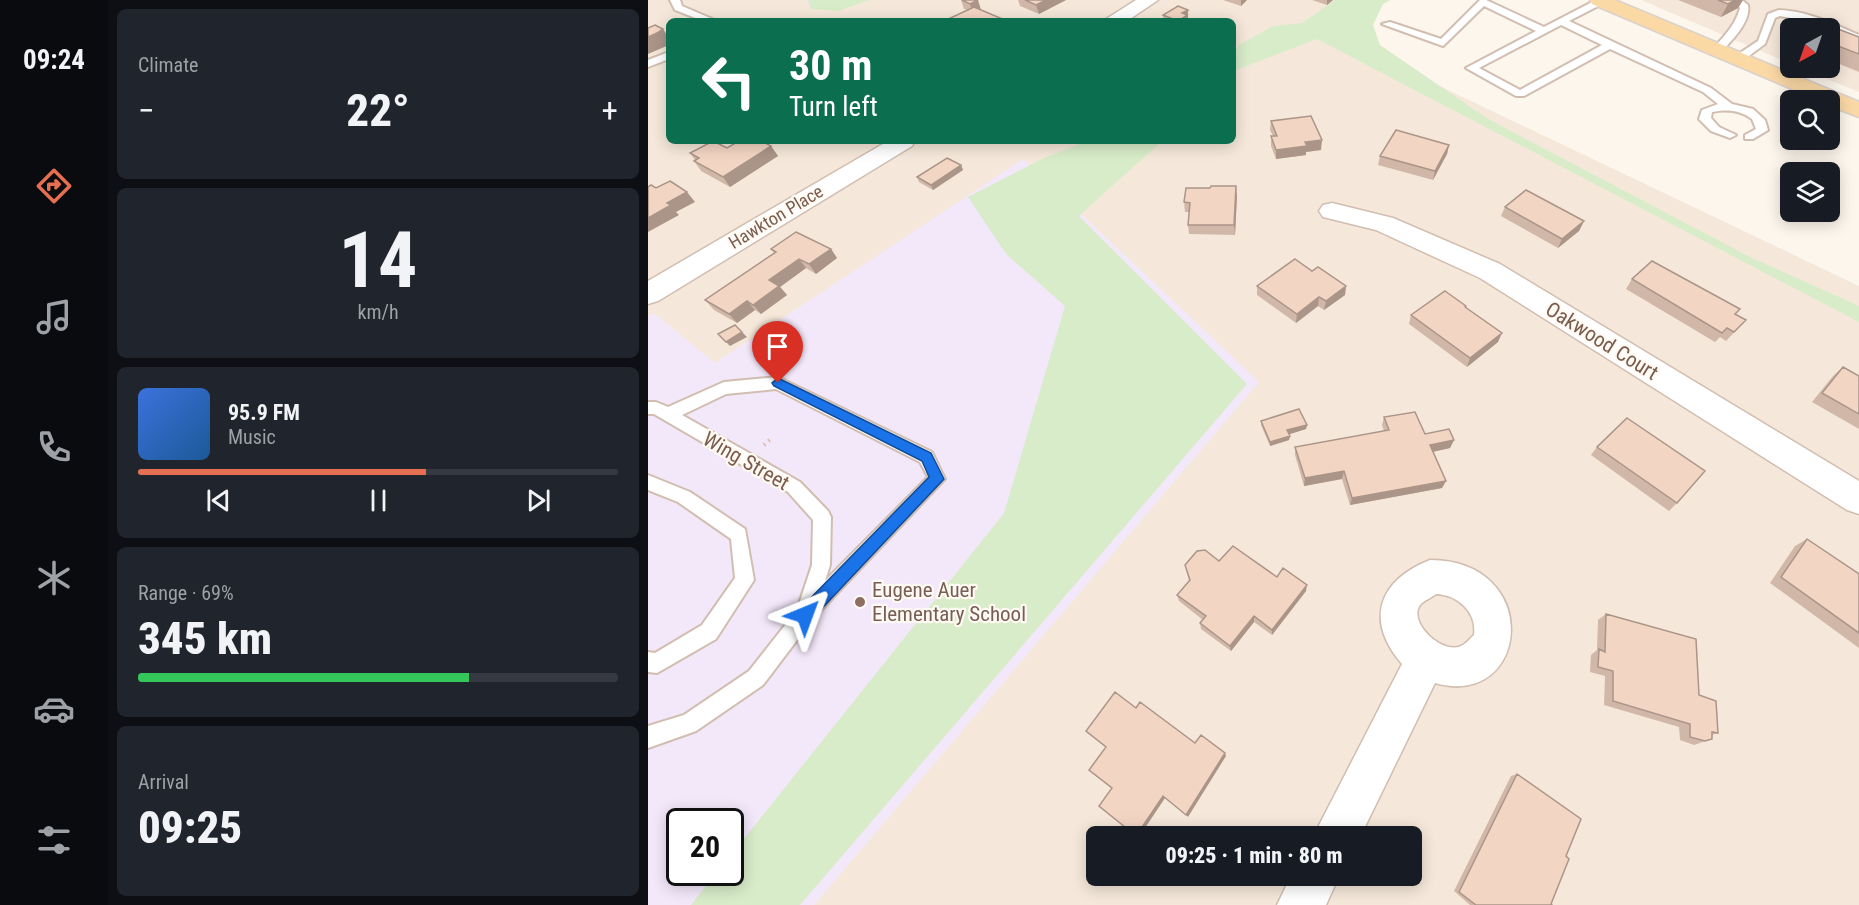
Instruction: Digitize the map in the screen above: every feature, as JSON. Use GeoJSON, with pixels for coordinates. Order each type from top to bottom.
{"type":"FeatureCollection","features":[{"type":"Feature","properties":{"kind":"main road"},"geometry":{"type":"LineString","coordinates":[[1604,1],[1859,110]]}},
{"type":"Feature","properties":{"kind":"street"},"geometry":{"type":"LineString","coordinates":[[1118,18],[1149,0]]}},
{"type":"Feature","properties":{"kind":"street","name":"Hawkton Place"},"geometry":{"type":"LineString","coordinates":[[648,294],[899,144]]}},
{"type":"Feature","properties":{"kind":"street","name":"Oakwood Court"},"geometry":{"type":"LineString","coordinates":[[1332,211],[1384,224],[1490,271],[1859,499]]}},
{"type":"Feature","properties":{"kind":"street"},"geometry":{"type":"LineString","coordinates":[[1342,826],[1425,660]]}},
{"type":"Feature","properties":{"kind":"street"},"geometry":{"type":"LineString","coordinates":[[1301,905],[1311,886]]}},
{"type":"Feature","properties":{"kind":"lane"},"geometry":{"type":"LineString","coordinates":[[675,0],[678,8],[704,18]]}},
{"type":"Feature","properties":{"kind":"lane"},"geometry":{"type":"LineString","coordinates":[[1717,50],[1735,31],[1743,14],[1745,7],[1737,0]]}},
{"type":"Feature","properties":{"kind":"lane"},"geometry":{"type":"LineString","coordinates":[[1604,1],[1471,68],[1520,94],[1610,45]]}},
{"type":"Feature","properties":{"kind":"lane"},"geometry":{"type":"LineString","coordinates":[[1387,24],[1443,43],[1482,2],[1545,31]]}},
{"type":"Feature","properties":{"kind":"lane"},"geometry":{"type":"LineString","coordinates":[[1738,59],[1762,42],[1772,16],[1782,11],[1806,17],[1859,39]]}},
{"type":"Feature","properties":{"kind":"lane"},"geometry":{"type":"LineString","coordinates":[[1562,22],[1707,90],[1729,107]]}},
{"type":"Feature","properties":{"kind":"lane"},"geometry":{"type":"LineString","coordinates":[[648,64],[666,56]]}},
{"type":"Feature","properties":{"kind":"lane"},"geometry":{"type":"LineString","coordinates":[[1730,135],[1708,124],[1705,114],[1713,108],[1729,107],[1748,111],[1760,120],[1762,130],[1749,136]]}},
{"type":"Feature","properties":{"kind":"lane"},"geometry":{"type":"LineString","coordinates":[[666,415],[724,388],[778,383],[926,457],[937,479],[805,615]]}},
{"type":"Feature","properties":{"kind":"lane","name":"Wing Street"},"geometry":{"type":"LineString","coordinates":[[648,408],[656,408],[794,487],[822,517],[821,565],[805,615],[756,678],[689,724],[648,737]]}},
{"type":"Feature","properties":{"kind":"lane"},"geometry":{"type":"LineString","coordinates":[[648,482],[684,497],[739,535],[745,580],[709,632],[657,663],[648,662]]}},
{"type":"Feature","properties":{"kind":"shaded area"},"geometry":{"type":"Polygon","coordinates":[[[648,0],[1383,0],[1337,37],[1859,286],[1859,905],[648,905],[648,0]]]}},
{"type":"Feature","properties":{"kind":"shaded area"},"geometry":{"type":"Polygon","coordinates":[[[1641,0],[1859,0],[1859,92],[1825,78],[1840,78],[1840,18],[1780,18],[1780,59],[1641,0]]]}},
{"type":"Feature","properties":{"kind":"shaded area","name":"Eugene Auer Elementary School"},"geometry":{"type":"Polygon","coordinates":[[[1023,159],[1259,382],[814,905],[648,905],[648,317],[654,313],[715,363],[1023,159]]]}},
{"type":"Feature","properties":{"kind":"green space"},"geometry":{"type":"Polygon","coordinates":[[[808,0],[869,0],[839,11],[811,9],[808,0]]]}},
{"type":"Feature","properties":{"kind":"green space"},"geometry":{"type":"Polygon","coordinates":[[[1335,0],[1390,0],[1383,4],[1373,25],[1380,45],[1488,119],[1750,257],[1859,306],[1859,322],[1317,39],[1236,70],[1236,50],[1239,45],[1273,26],[1302,23],[1335,0]]]}},
{"type":"Feature","properties":{"kind":"green space"},"geometry":{"type":"Polygon","coordinates":[[[1080,144],[1159,144],[1079,216],[1247,384],[800,905],[691,905],[706,886],[744,886],[744,839],[1004,513],[1065,306],[1006,254],[968,197],[1042,159],[1080,144]]]}},
{"type":"Feature","properties":{"kind":"building"},"geometry":{"type":"Polygon","coordinates":[[[962,0],[978,0],[970,4],[962,0]]]}},
{"type":"Feature","properties":{"kind":"building"},"geometry":{"type":"Polygon","coordinates":[[[1025,0],[1046,0],[1036,5],[1025,0]]]}},
{"type":"Feature","properties":{"kind":"building"},"geometry":{"type":"Polygon","coordinates":[[[1718,0],[1735,0],[1728,4],[1718,0]]]}},
{"type":"Feature","properties":{"kind":"building"},"geometry":{"type":"Polygon","coordinates":[[[1178,6],[1188,10],[1182,13],[1187,15],[1182,18],[1170,18],[1163,15],[1178,6]]]}},
{"type":"Feature","properties":{"kind":"building"},"geometry":{"type":"Polygon","coordinates":[[[974,7],[1000,18],[950,18],[974,7]]]}},
{"type":"Feature","properties":{"kind":"building"},"geometry":{"type":"Polygon","coordinates":[[[655,25],[663,29],[648,37],[648,28],[655,25]]]}},
{"type":"Feature","properties":{"kind":"building"},"geometry":{"type":"Polygon","coordinates":[[[1840,30],[1859,37],[1859,54],[1840,47],[1840,30]]]}},
{"type":"Feature","properties":{"kind":"building"},"geometry":{"type":"Polygon","coordinates":[[[1311,116],[1322,140],[1305,142],[1307,146],[1276,150],[1271,136],[1277,136],[1271,121],[1311,116]]]}},
{"type":"Feature","properties":{"kind":"building"},"geometry":{"type":"Polygon","coordinates":[[[1396,130],[1449,145],[1435,171],[1380,156],[1396,130]]]}},
{"type":"Feature","properties":{"kind":"building"},"geometry":{"type":"Polygon","coordinates":[[[707,144],[719,144],[727,148],[734,144],[771,146],[723,177],[694,161],[699,158],[690,153],[707,144]]]}},
{"type":"Feature","properties":{"kind":"building"},"geometry":{"type":"Polygon","coordinates":[[[947,158],[961,165],[931,185],[917,177],[947,158]]]}},
{"type":"Feature","properties":{"kind":"building"},"geometry":{"type":"Polygon","coordinates":[[[670,181],[687,192],[667,203],[671,205],[648,218],[648,187],[651,185],[656,188],[670,181]]]}},
{"type":"Feature","properties":{"kind":"building"},"geometry":{"type":"Polygon","coordinates":[[[1211,186],[1236,186],[1234,225],[1188,225],[1190,203],[1184,202],[1186,188],[1210,188],[1211,186]]]}},
{"type":"Feature","properties":{"kind":"building"},"geometry":{"type":"Polygon","coordinates":[[[1526,190],[1584,221],[1562,239],[1505,207],[1526,190]]]}},
{"type":"Feature","properties":{"kind":"building"},"geometry":{"type":"Polygon","coordinates":[[[796,232],[831,249],[809,264],[799,259],[769,280],[779,286],[753,305],[747,301],[729,314],[705,300],[776,252],[771,249],[796,232]]]}},
{"type":"Feature","properties":{"kind":"building"},"geometry":{"type":"Polygon","coordinates":[[[1295,259],[1312,271],[1318,267],[1346,286],[1326,301],[1319,297],[1297,314],[1257,286],[1295,259]]]}},
{"type":"Feature","properties":{"kind":"building"},"geometry":{"type":"Polygon","coordinates":[[[1652,261],[1740,309],[1735,314],[1746,320],[1734,332],[1727,328],[1722,333],[1632,279],[1652,261]]]}},
{"type":"Feature","properties":{"kind":"building"},"geometry":{"type":"Polygon","coordinates":[[[1445,291],[1502,333],[1470,358],[1411,315],[1445,291]]]}},
{"type":"Feature","properties":{"kind":"building"},"geometry":{"type":"Polygon","coordinates":[[[735,325],[742,332],[726,342],[718,334],[735,325]]]}},
{"type":"Feature","properties":{"kind":"building"},"geometry":{"type":"Polygon","coordinates":[[[1843,367],[1859,376],[1859,414],[1822,393],[1843,367]]]}},
{"type":"Feature","properties":{"kind":"building"},"geometry":{"type":"Polygon","coordinates":[[[1299,409],[1307,425],[1287,430],[1290,436],[1270,442],[1261,421],[1299,409]]]}},
{"type":"Feature","properties":{"kind":"building"},"geometry":{"type":"Polygon","coordinates":[[[1415,412],[1425,434],[1449,429],[1454,440],[1430,445],[1446,481],[1352,498],[1344,471],[1305,478],[1295,447],[1389,430],[1384,417],[1415,412]]]}},
{"type":"Feature","properties":{"kind":"building"},"geometry":{"type":"Polygon","coordinates":[[[1627,418],[1705,471],[1677,503],[1597,447],[1627,418]]]}},
{"type":"Feature","properties":{"kind":"building"},"geometry":{"type":"Polygon","coordinates":[[[1807,539],[1859,574],[1859,633],[1781,577],[1807,539]]]}},
{"type":"Feature","properties":{"kind":"building"},"geometry":{"type":"Polygon","coordinates":[[[1233,546],[1277,577],[1283,568],[1307,585],[1272,630],[1254,616],[1230,646],[1200,623],[1206,616],[1177,595],[1190,580],[1185,565],[1197,551],[1205,550],[1219,561],[1233,546]]]}},
{"type":"Feature","properties":{"kind":"building"},"geometry":{"type":"Polygon","coordinates":[[[1606,614],[1696,639],[1699,695],[1716,701],[1718,733],[1712,732],[1712,739],[1705,741],[1690,737],[1690,724],[1613,701],[1613,671],[1598,667],[1599,649],[1605,652],[1606,614]]]}},
{"type":"Feature","properties":{"kind":"building"},"geometry":{"type":"Polygon","coordinates":[[[1115,692],[1136,708],[1140,702],[1195,743],[1201,735],[1225,753],[1186,815],[1163,796],[1143,826],[1124,826],[1099,806],[1112,788],[1089,770],[1106,747],[1086,731],[1115,692]]]}},
{"type":"Feature","properties":{"kind":"building"},"geometry":{"type":"Polygon","coordinates":[[[1517,774],[1581,819],[1566,856],[1569,859],[1552,905],[1476,905],[1459,892],[1517,774]]]}},
{"type":"Feature","properties":{"kind":"place","name":"Eugene Auer Elementary School"},"geometry":{"type":"Point","coordinates":[860,602]}},
{"type":"Feature","properties":{"kind":"route"},"geometry":{"type":"LineString","coordinates":[[778,383],[926,457],[937,479],[805,615]]}}]}
